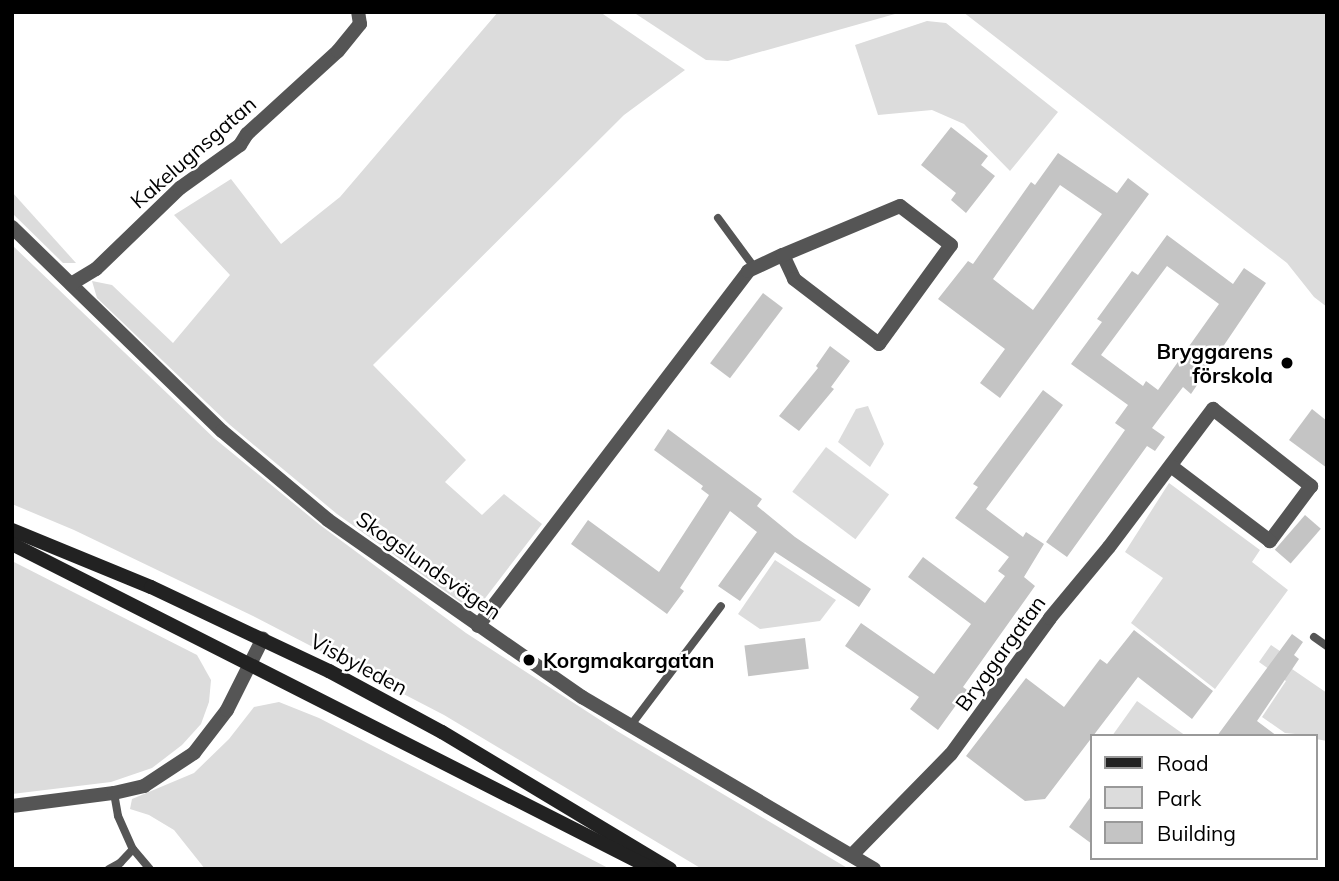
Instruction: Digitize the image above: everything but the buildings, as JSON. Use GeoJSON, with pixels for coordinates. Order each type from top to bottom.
{"type":"FeatureCollection","features":[{"type":"Feature","properties":{"kind":"main road","name":"Visbyleden"},"geometry":{"type":"LineString","coordinates":[[12,530],[263,638],[442,732],[670,869]]}},
{"type":"Feature","properties":{"kind":"main road"},"geometry":{"type":"LineString","coordinates":[[12,544],[653,869]]}},
{"type":"Feature","properties":{"kind":"street","name":"Kakelugnsgatan"},"geometry":{"type":"LineString","coordinates":[[71,284],[96,269],[180,188],[240,145],[247,134],[338,51],[360,24],[358,12]]}},
{"type":"Feature","properties":{"kind":"street"},"geometry":{"type":"LineString","coordinates":[[478,626],[548,538],[714,312],[748,271],[754,267],[900,206],[951,246],[879,344],[794,279],[783,255]]}},
{"type":"Feature","properties":{"kind":"street","name":"Skogslundsvägen"},"geometry":{"type":"LineString","coordinates":[[12,227],[243,449],[328,520],[478,626],[631,725],[874,869]]}},
{"type":"Feature","properties":{"kind":"street","name":"Bryggargatan"},"geometry":{"type":"LineString","coordinates":[[852,855],[951,754],[1050,618],[1109,547],[1213,408],[1311,486],[1270,541],[1171,466]]}},
{"type":"Feature","properties":{"kind":"street"},"geometry":{"type":"LineString","coordinates":[[12,806],[114,793],[144,786],[194,753],[227,710],[263,638]]}},
{"type":"Feature","properties":{"kind":"lane"},"geometry":{"type":"LineString","coordinates":[[718,218],[754,267]]}},
{"type":"Feature","properties":{"kind":"lane"},"geometry":{"type":"LineString","coordinates":[[631,725],[721,606]]}},
{"type":"Feature","properties":{"kind":"lane"},"geometry":{"type":"LineString","coordinates":[[1314,637],[1327,646]]}},
{"type":"Feature","properties":{"kind":"lane"},"geometry":{"type":"LineString","coordinates":[[114,793],[118,817],[133,849],[150,869]]}},
{"type":"Feature","properties":{"kind":"lane"},"geometry":{"type":"LineString","coordinates":[[109,869],[120,863],[133,849]]}},
{"type":"Feature","properties":{"kind":"green space"},"geometry":{"type":"Polygon","coordinates":[[[498,12],[600,12],[685,70],[624,115],[373,365],[466,460],[445,482],[482,515],[504,494],[542,524],[483,601],[463,604],[337,514],[230,425],[97,298],[92,281],[112,285],[173,343],[230,275],[174,215],[231,179],[281,244],[340,197],[498,12]]]}},
{"type":"Feature","properties":{"kind":"green space"},"geometry":{"type":"Polygon","coordinates":[[[633,12],[902,12],[728,61],[706,60],[633,12]]]}},
{"type":"Feature","properties":{"kind":"green space"},"geometry":{"type":"Polygon","coordinates":[[[963,12],[1327,12],[1327,307],[1314,297],[1287,263],[963,12]]]}},
{"type":"Feature","properties":{"kind":"green space"},"geometry":{"type":"Polygon","coordinates":[[[927,21],[946,23],[1058,112],[1010,171],[964,124],[932,110],[878,115],[855,45],[927,21]]]}},
{"type":"Feature","properties":{"kind":"green space"},"geometry":{"type":"Polygon","coordinates":[[[12,192],[76,263],[63,263],[12,213],[12,192]]]}},
{"type":"Feature","properties":{"kind":"green space"},"geometry":{"type":"Polygon","coordinates":[[[12,245],[214,438],[320,525],[466,633],[617,731],[849,869],[702,869],[444,715],[253,616],[74,530],[12,504],[12,245]]]}},
{"type":"Feature","properties":{"kind":"green space"},"geometry":{"type":"Polygon","coordinates":[[[868,406],[884,444],[870,467],[838,442],[856,409],[868,406]]]}},
{"type":"Feature","properties":{"kind":"green space"},"geometry":{"type":"Polygon","coordinates":[[[826,447],[889,495],[855,539],[792,492],[826,447]]]}},
{"type":"Feature","properties":{"kind":"green space"},"geometry":{"type":"Polygon","coordinates":[[[1169,483],[1260,550],[1252,562],[1288,590],[1215,689],[1131,623],[1163,578],[1125,552],[1169,483]]]}},
{"type":"Feature","properties":{"kind":"green space"},"geometry":{"type":"Polygon","coordinates":[[[775,560],[836,600],[820,621],[760,629],[738,614],[775,560]]]}},
{"type":"Feature","properties":{"kind":"green space"},"geometry":{"type":"Polygon","coordinates":[[[12,561],[197,655],[211,680],[209,702],[201,724],[182,745],[152,768],[111,782],[12,794],[12,561]]]}},
{"type":"Feature","properties":{"kind":"green space"},"geometry":{"type":"Polygon","coordinates":[[[1271,645],[1296,662],[1292,669],[1327,693],[1327,741],[1318,739],[1318,734],[1285,733],[1262,717],[1286,681],[1259,662],[1271,645]]]}},
{"type":"Feature","properties":{"kind":"green space"},"geometry":{"type":"Polygon","coordinates":[[[1137,701],[1183,734],[1113,734],[1137,701]]]}},
{"type":"Feature","properties":{"kind":"green space"},"geometry":{"type":"Polygon","coordinates":[[[279,702],[319,718],[610,869],[205,869],[174,830],[149,815],[130,809],[132,799],[194,773],[229,739],[254,707],[279,702]]]}},
{"type":"Feature","properties":{"kind":"place","name":"Bryggarens förskola"},"geometry":{"type":"Point","coordinates":[1287,363]}},
{"type":"Feature","properties":{"kind":"place","name":"Korgmakargatan"},"geometry":{"type":"Point","coordinates":[529,660]}}]}
